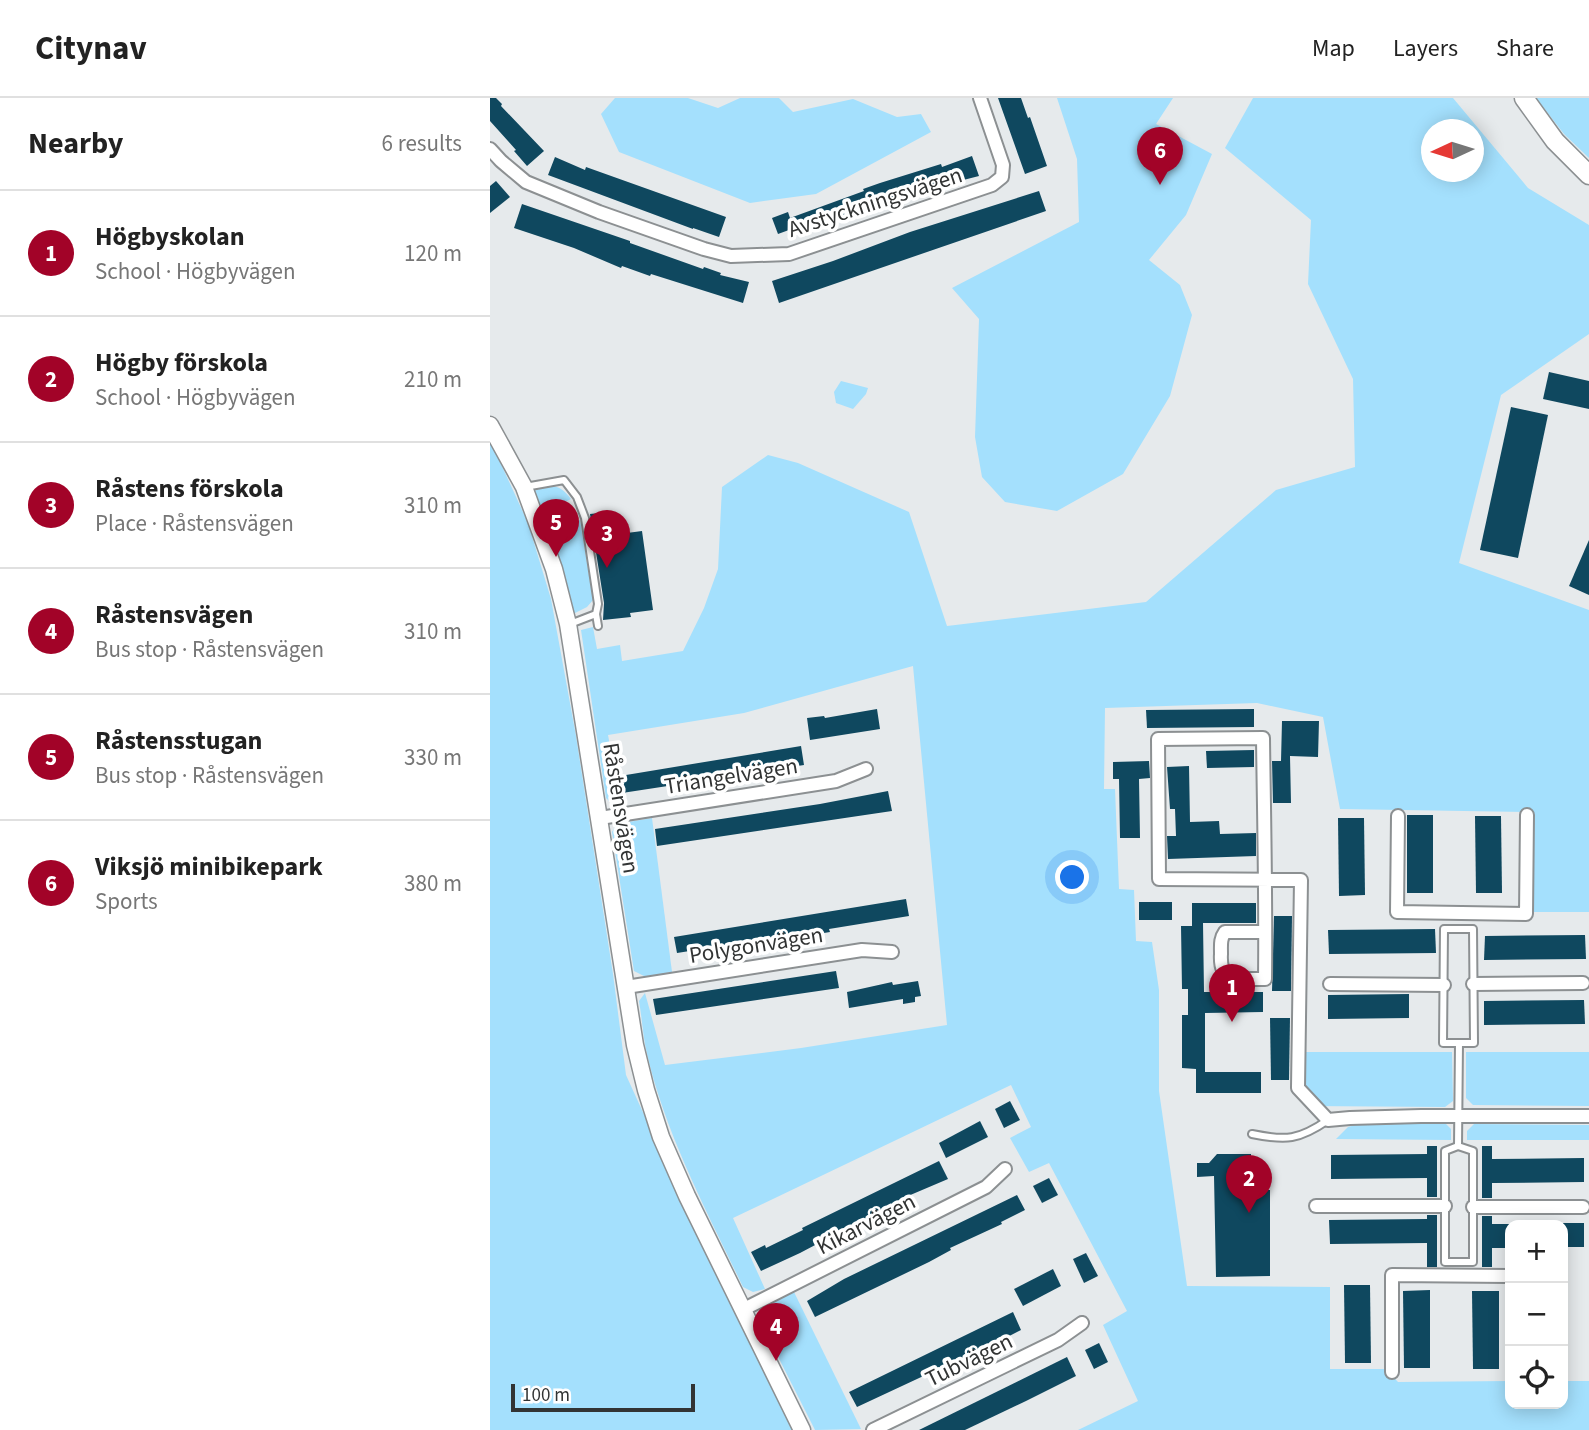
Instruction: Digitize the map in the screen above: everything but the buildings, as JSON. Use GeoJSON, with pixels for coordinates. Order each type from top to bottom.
{"type":"FeatureCollection","features":[{"type":"Feature","properties":{"kind":"main road"},"geometry":{"type":"LineString","coordinates":[[1524,98],[1555,141],[1589,175]]}},
{"type":"Feature","properties":{"kind":"street","name":"Avstyckningsvägen"},"geometry":{"type":"LineString","coordinates":[[490,149],[526,182],[599,212],[704,249],[731,256],[789,254],[992,186],[1002,177],[1003,165],[980,98]]}},
{"type":"Feature","properties":{"kind":"street","name":"Råstensvägen"},"geometry":{"type":"LineString","coordinates":[[490,425],[524,487],[554,569],[568,624],[640,1068],[661,1137],[802,1430]]}},
{"type":"Feature","properties":{"kind":"street"},"geometry":{"type":"LineString","coordinates":[[1265,932],[1225,932],[1221,937],[1220,965],[1224,974],[1230,978],[1265,979],[1266,879],[1263,738],[1158,739],[1159,879],[1266,879],[1301,880],[1298,1088],[1328,1121],[1350,1118],[1589,1116]]}},
{"type":"Feature","properties":{"kind":"street","name":"Triangelvägen"},"geometry":{"type":"LineString","coordinates":[[600,818],[836,781],[866,769]]}},
{"type":"Feature","properties":{"kind":"street"},"geometry":{"type":"LineString","coordinates":[[1398,817],[1397,912],[1526,914],[1527,816]]}},
{"type":"Feature","properties":{"kind":"street","name":"Polygonvägen"},"geometry":{"type":"LineString","coordinates":[[626,987],[862,950],[892,952]]}},
{"type":"Feature","properties":{"kind":"street"},"geometry":{"type":"LineString","coordinates":[[1473,984],[1583,983]]}},
{"type":"Feature","properties":{"kind":"street"},"geometry":{"type":"LineString","coordinates":[[1330,984],[1444,985]]}},
{"type":"Feature","properties":{"kind":"street","name":"Kikarvägen"},"geometry":{"type":"LineString","coordinates":[[742,1310],[986,1187],[1005,1169]]}},
{"type":"Feature","properties":{"kind":"street"},"geometry":{"type":"LineString","coordinates":[[1316,1206],[1445,1206]]}},
{"type":"Feature","properties":{"kind":"street"},"geometry":{"type":"LineString","coordinates":[[1473,1207],[1583,1207]]}},
{"type":"Feature","properties":{"kind":"street"},"geometry":{"type":"LineString","coordinates":[[1392,1372],[1392,1275],[1460,1269],[1505,1275]]}},
{"type":"Feature","properties":{"kind":"street","name":"Tubvägen"},"geometry":{"type":"LineString","coordinates":[[873,1430],[1058,1340],[1082,1323]]}},
{"type":"Feature","properties":{"kind":"lane"},"geometry":{"type":"LineString","coordinates":[[524,487],[564,480],[577,497],[585,518],[598,604],[598,626]]}},
{"type":"Feature","properties":{"kind":"lane"},"geometry":{"type":"LineString","coordinates":[[568,624],[596,614]]}},
{"type":"Feature","properties":{"kind":"lane"},"geometry":{"type":"LineString","coordinates":[[1444,929],[1472,929],[1474,1043],[1443,1043],[1444,985],[1444,929]]}},
{"type":"Feature","properties":{"kind":"lane"},"geometry":{"type":"LineString","coordinates":[[1458,1146],[1459,1043]]}},
{"type":"Feature","properties":{"kind":"lane"},"geometry":{"type":"LineString","coordinates":[[1252,1134],[1295,1139],[1328,1121]]}},
{"type":"Feature","properties":{"kind":"lane"},"geometry":{"type":"LineString","coordinates":[[1458,1146],[1473,1151],[1472,1262],[1460,1269],[1445,1262],[1445,1151],[1458,1146]]}},
{"type":"Feature","properties":{"kind":"shaded area"},"geometry":{"type":"Polygon","coordinates":[[[615,98],[688,98],[718,108],[740,98],[779,98],[793,112],[853,99],[897,117],[921,114],[931,132],[816,194],[750,203],[619,152],[601,114],[615,98]]]}},
{"type":"Feature","properties":{"kind":"shaded area"},"geometry":{"type":"Polygon","coordinates":[[[1057,98],[1173,98],[1156,124],[1212,154],[1186,215],[1149,260],[1180,285],[1192,315],[1170,396],[1123,474],[1057,511],[1005,502],[982,477],[975,437],[979,319],[952,288],[1079,222],[1077,159],[1057,98]]]}},
{"type":"Feature","properties":{"kind":"shaded area"},"geometry":{"type":"Polygon","coordinates":[[[1253,98],[1453,98],[1470,119],[1421,119],[1421,182],[1484,182],[1484,135],[1528,188],[1589,225],[1589,334],[1501,395],[1459,563],[1589,610],[1589,912],[1530,912],[1530,812],[1340,809],[1323,717],[1257,703],[1105,708],[1104,789],[1115,789],[1119,889],[1134,890],[1136,941],[1152,942],[1159,990],[1159,1091],[1187,1286],[1330,1287],[1330,1369],[1386,1369],[1398,1382],[1505,1381],[1505,1409],[1568,1409],[1568,1381],[1589,1381],[1589,1430],[1078,1430],[1138,1401],[1103,1325],[1127,1311],[1049,1163],[1029,1172],[1010,1138],[1031,1127],[1011,1085],[733,1218],[765,1289],[753,1292],[743,1287],[676,1144],[655,1084],[646,1048],[639,1001],[645,993],[665,1065],[801,1048],[947,1025],[913,666],[744,713],[608,735],[622,808],[614,806],[606,798],[581,630],[593,627],[597,649],[620,645],[622,661],[683,651],[704,608],[718,569],[722,487],[768,455],[798,463],[909,512],[947,626],[1146,602],[1276,490],[1355,467],[1353,379],[1308,284],[1311,220],[1225,148],[1253,98]]]}},
{"type":"Feature","properties":{"kind":"shaded area"},"geometry":{"type":"Polygon","coordinates":[[[1536,98],[1589,98],[1589,158],[1564,134],[1536,98]]]}},
{"type":"Feature","properties":{"kind":"shaded area"},"geometry":{"type":"Polygon","coordinates":[[[841,381],[868,388],[853,409],[836,403],[834,392],[841,381]]]}},
{"type":"Feature","properties":{"kind":"shaded area"},"geometry":{"type":"Polygon","coordinates":[[[490,440],[528,523],[551,599],[576,736],[626,1075],[732,1308],[793,1430],[490,1430],[490,440]]]}},
{"type":"Feature","properties":{"kind":"shaded area"},"geometry":{"type":"Polygon","coordinates":[[[548,486],[559,488],[566,493],[571,499],[565,502],[572,522],[580,520],[593,600],[587,607],[571,615],[555,548],[534,491],[548,486]]]}},
{"type":"Feature","properties":{"kind":"shaded area"},"geometry":{"type":"Polygon","coordinates":[[[652,818],[672,972],[646,977],[634,971],[612,832],[617,824],[652,818]]]}},
{"type":"Feature","properties":{"kind":"shaded area"},"geometry":{"type":"Polygon","coordinates":[[[1305,1052],[1452,1052],[1453,1101],[1445,1107],[1305,1106],[1305,1052]]]}},
{"type":"Feature","properties":{"kind":"shaded area"},"geometry":{"type":"Polygon","coordinates":[[[1466,1052],[1589,1052],[1589,1106],[1473,1105],[1466,1098],[1466,1052]]]}},
{"type":"Feature","properties":{"kind":"shaded area"},"geometry":{"type":"Polygon","coordinates":[[[1362,1123],[1446,1124],[1451,1129],[1451,1140],[1336,1139],[1348,1127],[1362,1123]]]}},
{"type":"Feature","properties":{"kind":"shaded area"},"geometry":{"type":"Polygon","coordinates":[[[1474,1124],[1589,1125],[1589,1140],[1467,1140],[1467,1131],[1474,1124]]]}},
{"type":"Feature","properties":{"kind":"shaded area"},"geometry":{"type":"Polygon","coordinates":[[[794,1292],[861,1429],[815,1430],[758,1317],[761,1309],[794,1292]]]}},
{"type":"Feature","properties":{"kind":"place","name":"Viksjö minibikepark"},"geometry":{"type":"Point","coordinates":[1160,185]}},
{"type":"Feature","properties":{"kind":"place","name":"Råstensstugan"},"geometry":{"type":"Point","coordinates":[556,557]}},
{"type":"Feature","properties":{"kind":"place","name":"Råstens förskola"},"geometry":{"type":"Point","coordinates":[607,568]}},
{"type":"Feature","properties":{"kind":"place","name":"Högbyskolan"},"geometry":{"type":"Point","coordinates":[1232,1022]}},
{"type":"Feature","properties":{"kind":"place","name":"Högby förskola"},"geometry":{"type":"Point","coordinates":[1249,1213]}},
{"type":"Feature","properties":{"kind":"place","name":"Råstensvägen"},"geometry":{"type":"Point","coordinates":[776,1361]}}]}
